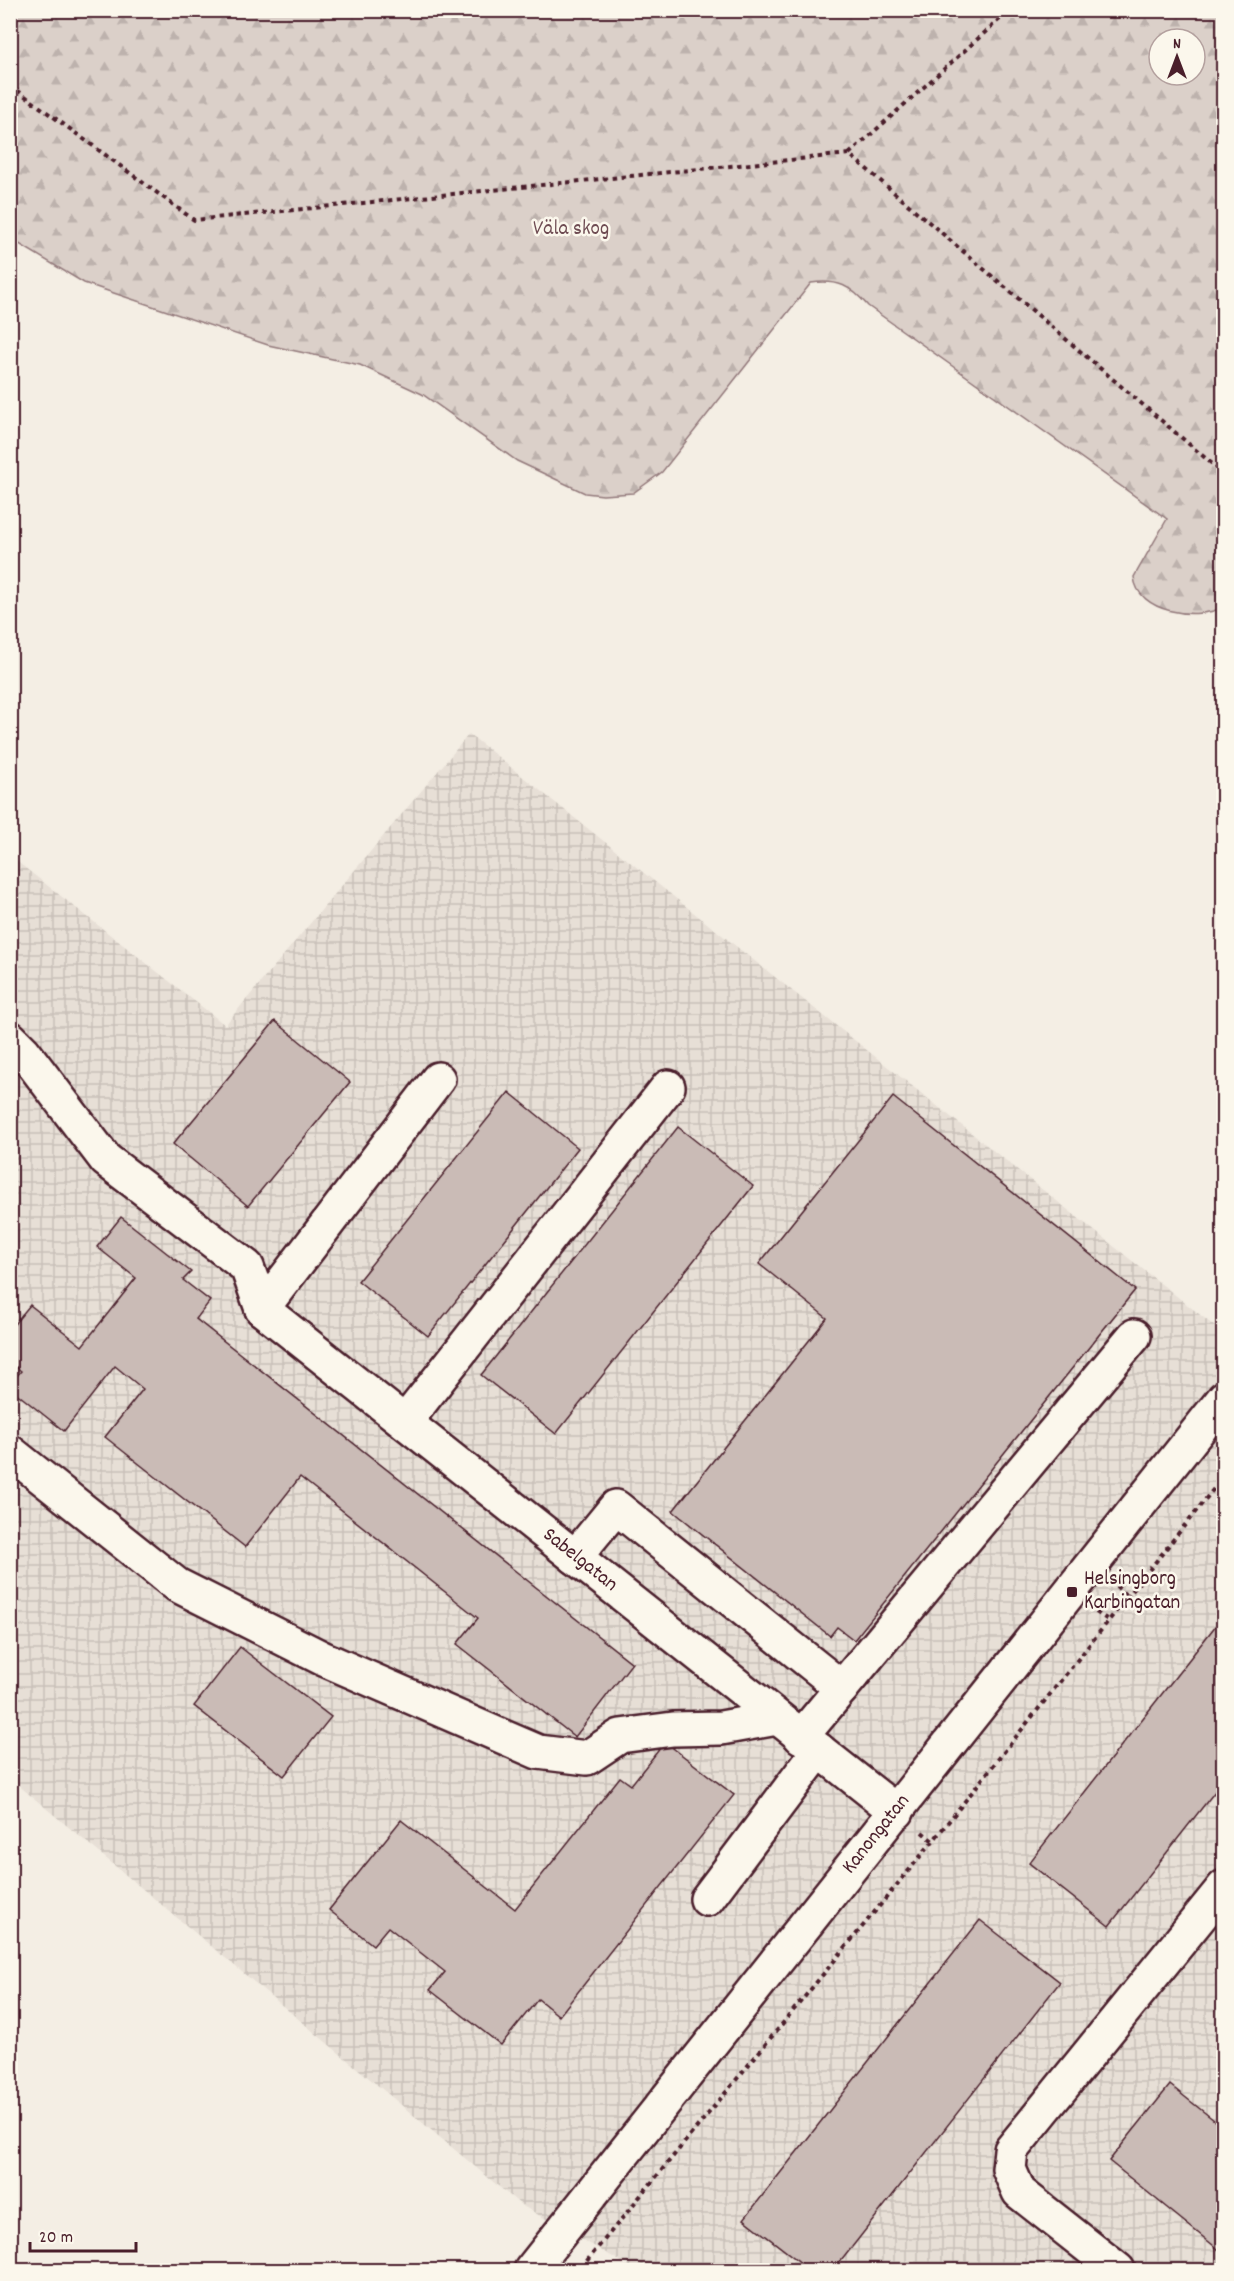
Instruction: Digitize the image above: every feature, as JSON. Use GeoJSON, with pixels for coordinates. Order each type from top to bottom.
{"type":"FeatureCollection","features":[{"type":"Feature","properties":{"kind":"street"},"geometry":{"type":"LineString","coordinates":[[10,1038],[24,1052],[106,1160],[247,1267],[262,1309]]}},
{"type":"Feature","properties":{"kind":"street"},"geometry":{"type":"LineString","coordinates":[[262,1309],[438,1079]]}},
{"type":"Feature","properties":{"kind":"street"},"geometry":{"type":"LineString","coordinates":[[405,1422],[668,1087]]}},
{"type":"Feature","properties":{"kind":"street","name":"Sabelgatan"},"geometry":{"type":"LineString","coordinates":[[262,1309],[897,1812]]}},
{"type":"Feature","properties":{"kind":"street"},"geometry":{"type":"LineString","coordinates":[[707,1899],[799,1735],[842,1688],[1134,1336]]}},
{"type":"Feature","properties":{"kind":"street","name":"Kanongatan"},"geometry":{"type":"LineString","coordinates":[[531,2271],[1224,1398]]}},
{"type":"Feature","properties":{"kind":"street"},"geometry":{"type":"LineString","coordinates":[[10,1452],[177,1585],[324,1659],[538,1752],[587,1758],[620,1736],[673,1729],[721,1728],[799,1735]]}},
{"type":"Feature","properties":{"kind":"street"},"geometry":{"type":"LineString","coordinates":[[575,1557],[616,1507],[842,1688]]}},
{"type":"Feature","properties":{"kind":"street"},"geometry":{"type":"LineString","coordinates":[[1118,2271],[1019,2192],[1009,2169],[1011,2150],[1224,1887]]}},
{"type":"Feature","properties":{"kind":"path"},"geometry":{"type":"LineString","coordinates":[[10,85],[194,220],[849,154],[1010,10]]}},
{"type":"Feature","properties":{"kind":"path"},"geometry":{"type":"LineString","coordinates":[[849,154],[1224,474]]}},
{"type":"Feature","properties":{"kind":"path"},"geometry":{"type":"LineString","coordinates":[[579,2271],[933,1841],[1224,1476]]}},
{"type":"Feature","properties":{"kind":"shaded area"},"geometry":{"type":"Polygon","coordinates":[[[469,734],[1223,1333],[1223,2270],[636,2270],[521,2205],[11,1779],[10,856],[225,1025],[469,734]]]}},
{"type":"Feature","properties":{"kind":"green space","name":"Väla skog"},"geometry":{"type":"Polygon","coordinates":[[[11,10],[1223,11],[1223,607],[1212,611],[1185,613],[1170,611],[1146,599],[1138,589],[1134,577],[1167,519],[868,306],[856,293],[836,283],[811,283],[662,472],[633,493],[603,495],[585,493],[517,461],[422,394],[360,365],[268,345],[84,283],[11,239],[11,10]]]}},
{"type":"Feature","properties":{"kind":"building"},"geometry":{"type":"Polygon","coordinates":[[[275,1021],[350,1082],[248,1206],[173,1144],[275,1021]]]}},
{"type":"Feature","properties":{"kind":"building"},"geometry":{"type":"Polygon","coordinates":[[[509,1092],[578,1148],[428,1336],[358,1281],[509,1092]]]}},
{"type":"Feature","properties":{"kind":"building"},"geometry":{"type":"Polygon","coordinates":[[[893,1097],[1135,1290],[854,1640],[837,1627],[830,1636],[673,1511],[827,1318],[759,1264],[893,1097]]]}},
{"type":"Feature","properties":{"kind":"building"},"geometry":{"type":"Polygon","coordinates":[[[678,1127],[753,1186],[556,1434],[481,1375],[678,1127]]]}},
{"type":"Feature","properties":{"kind":"building"},"geometry":{"type":"Polygon","coordinates":[[[121,1217],[191,1272],[183,1280],[210,1301],[196,1319],[632,1663],[575,1737],[457,1644],[478,1618],[300,1477],[245,1547],[105,1437],[143,1389],[115,1366],[64,1431],[10,1388],[10,1384],[21,1371],[10,1362],[10,1329],[30,1305],[82,1346],[136,1278],[97,1247],[121,1217]]]}},
{"type":"Feature","properties":{"kind":"building"},"geometry":{"type":"Polygon","coordinates":[[[1224,1615],[1224,1780],[1109,1926],[1029,1863],[1224,1615]]]}},
{"type":"Feature","properties":{"kind":"building"},"geometry":{"type":"Polygon","coordinates":[[[240,1647],[331,1717],[284,1776],[194,1706],[240,1647]]]}},
{"type":"Feature","properties":{"kind":"building"},"geometry":{"type":"Polygon","coordinates":[[[665,1742],[734,1795],[559,2016],[538,1999],[501,2045],[430,1990],[445,1972],[388,1927],[373,1945],[329,1910],[401,1820],[515,1909],[620,1777],[631,1785],[665,1742]]]}},
{"type":"Feature","properties":{"kind":"building"},"geometry":{"type":"Polygon","coordinates":[[[980,1920],[1060,1982],[834,2270],[810,2270],[744,2219],[980,1920]]]}},
{"type":"Feature","properties":{"kind":"building"},"geometry":{"type":"Polygon","coordinates":[[[1170,2085],[1224,2128],[1224,2254],[1109,2161],[1170,2085]]]}},
{"type":"Feature","properties":{"kind":"place","name":"Helsingborg Karbingatan"},"geometry":{"type":"Point","coordinates":[1072,1592]}}]}
